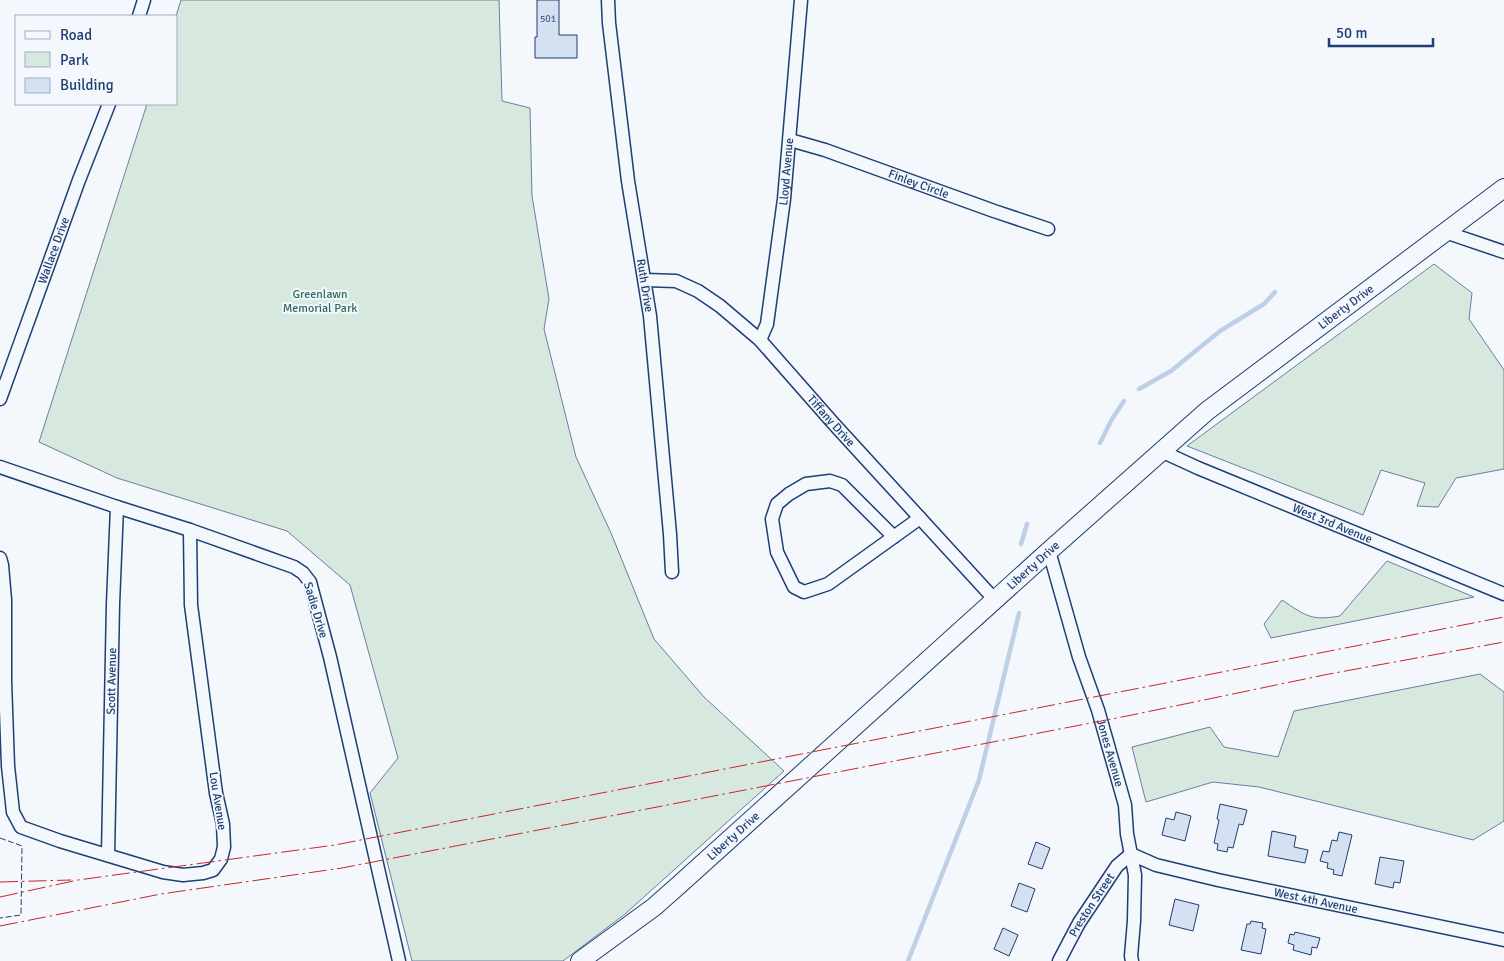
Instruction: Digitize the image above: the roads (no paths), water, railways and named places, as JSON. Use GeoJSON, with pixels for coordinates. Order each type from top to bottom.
{"type":"FeatureCollection","features":[{"type":"Feature","properties":{"kind":"main road","name":"Liberty Drive"},"geometry":{"type":"LineString","coordinates":[[580,961],[654,907],[1207,411],[1504,188]]}},
{"type":"Feature","properties":{"kind":"street"},"geometry":{"type":"LineString","coordinates":[[139,15],[144,0]]}},
{"type":"Feature","properties":{"kind":"street","name":"Ruth Drive"},"geometry":{"type":"LineString","coordinates":[[608,0],[618,106],[652,336],[672,572]]}},
{"type":"Feature","properties":{"kind":"street","name":"Lloyd Avenue"},"geometry":{"type":"LineString","coordinates":[[760,340],[767,324],[774,278],[790,140],[801,0]]}},
{"type":"Feature","properties":{"kind":"street","name":"Wallace Drive"},"geometry":{"type":"LineString","coordinates":[[0,399],[79,180],[109,105]]}},
{"type":"Feature","properties":{"kind":"street","name":"Finley Circle"},"geometry":{"type":"LineString","coordinates":[[790,140],[826,150],[994,211],[1048,228]]}},
{"type":"Feature","properties":{"kind":"street"},"geometry":{"type":"LineString","coordinates":[[1445,232],[1504,252]]}},
{"type":"Feature","properties":{"kind":"street","name":"Tiffany Drive"},"geometry":{"type":"LineString","coordinates":[[645,280],[676,281],[698,291],[720,306],[760,340],[995,600]]}},
{"type":"Feature","properties":{"kind":"street","name":"West 3rd Avenue"},"geometry":{"type":"LineString","coordinates":[[1161,451],[1504,594]]}},
{"type":"Feature","properties":{"kind":"street","name":"Sadie Drive"},"geometry":{"type":"LineString","coordinates":[[0,467],[190,530],[294,567],[303,573],[310,582],[330,657],[400,961]]}},
{"type":"Feature","properties":{"kind":"street"},"geometry":{"type":"LineString","coordinates":[[894,537],[842,485],[830,481],[806,484],[789,494],[777,504],[772,519],[778,552],[788,576],[794,587],[804,592],[828,584],[894,537],[920,518]]}},
{"type":"Feature","properties":{"kind":"street","name":"Scott Avenue"},"geometry":{"type":"LineString","coordinates":[[108,855],[117,507]]}},
{"type":"Feature","properties":{"kind":"street","name":"Lou Avenue"},"geometry":{"type":"LineString","coordinates":[[0,558],[5,600],[8,766],[13,812],[21,826],[60,842],[163,872],[184,875],[203,873],[213,870],[221,859],[224,848],[223,824],[216,793],[191,605],[190,530]]}},
{"type":"Feature","properties":{"kind":"street","name":"Jones Avenue"},"geometry":{"type":"LineString","coordinates":[[1049,551],[1079,657],[1098,710],[1125,805],[1127,834],[1135,875],[1132,961]]}},
{"type":"Feature","properties":{"kind":"street","name":"West 4th Avenue"},"geometry":{"type":"LineString","coordinates":[[1131,854],[1156,865],[1218,880],[1504,940]]}},
{"type":"Feature","properties":{"kind":"street","name":"Preston Street"},"geometry":{"type":"LineString","coordinates":[[1059,961],[1078,923],[1117,866],[1131,854]]}},
{"type":"Feature","properties":{"kind":"waterway"},"geometry":{"type":"LineString","coordinates":[[1139,389],[1171,371],[1220,331],[1264,304],[1275,292]]}},
{"type":"Feature","properties":{"kind":"waterway"},"geometry":{"type":"LineString","coordinates":[[1100,443],[1124,401]]}},
{"type":"Feature","properties":{"kind":"waterway"},"geometry":{"type":"LineString","coordinates":[[1021,544],[1027,524]]}},
{"type":"Feature","properties":{"kind":"waterway"},"geometry":{"type":"LineString","coordinates":[[908,961],[979,780],[1019,613]]}},
{"type":"Feature","properties":{"kind":"park label","name":"Greenlawn Memorial Park"},"geometry":{"type":"Point","coordinates":[320,301]}}]}
